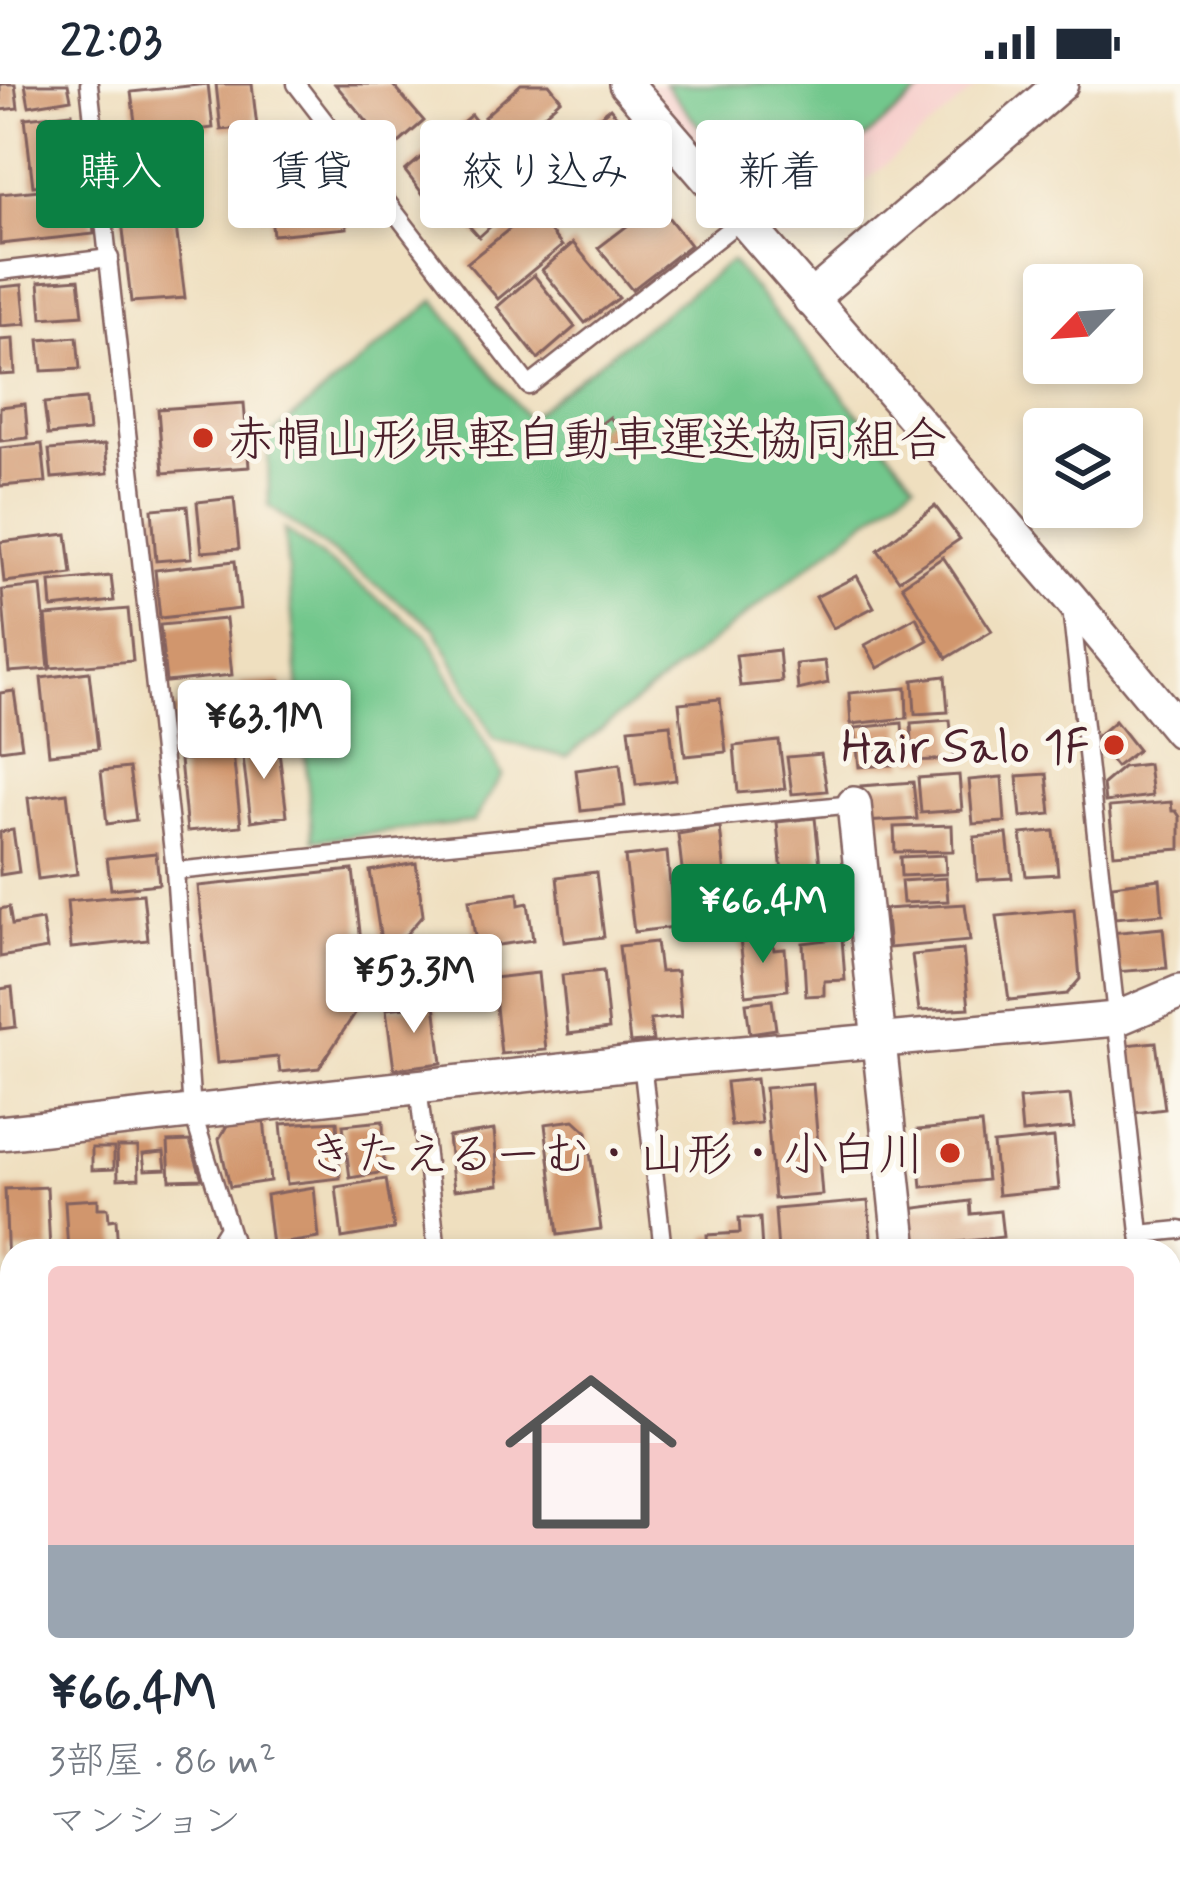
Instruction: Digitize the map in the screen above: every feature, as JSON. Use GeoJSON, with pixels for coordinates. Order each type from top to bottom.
{"type":"FeatureCollection","features":[{"type":"Feature","properties":{"kind":"street"},"geometry":{"type":"LineString","coordinates":[[626,84],[696,167]]}},
{"type":"Feature","properties":{"kind":"street"},"geometry":{"type":"LineString","coordinates":[[810,299],[1061,84]]}},
{"type":"Feature","properties":{"kind":"street"},"geometry":{"type":"LineString","coordinates":[[748,228],[1180,731]]}},
{"type":"Feature","properties":{"kind":"street"},"geometry":{"type":"LineString","coordinates":[[854,804],[900,1239]]}},
{"type":"Feature","properties":{"kind":"street"},"geometry":{"type":"LineString","coordinates":[[0,1133],[642,1062],[1115,1019],[1180,992]]}},
{"type":"Feature","properties":{"kind":"lane"},"geometry":{"type":"LineString","coordinates":[[88,84],[175,871],[192,1111],[232,1239]]}},
{"type":"Feature","properties":{"kind":"lane"},"geometry":{"type":"LineString","coordinates":[[300,86],[530,386],[731,228]]}},
{"type":"Feature","properties":{"kind":"lane"},"geometry":{"type":"LineString","coordinates":[[0,271],[110,258]]}},
{"type":"Feature","properties":{"kind":"lane"},"geometry":{"type":"LineString","coordinates":[[1070,598],[1141,1239]]}},
{"type":"Feature","properties":{"kind":"lane"},"geometry":{"type":"LineString","coordinates":[[175,871],[854,804]]}},
{"type":"Feature","properties":{"kind":"lane"},"geometry":{"type":"LineString","coordinates":[[642,1062],[662,1239]]}},
{"type":"Feature","properties":{"kind":"lane"},"geometry":{"type":"LineString","coordinates":[[418,1086],[436,1239]]}},
{"type":"Feature","properties":{"kind":"lane"},"geometry":{"type":"LineString","coordinates":[[221,1239],[228,1228]]}},
{"type":"Feature","properties":{"kind":"lane"},"geometry":{"type":"LineString","coordinates":[[1151,1239],[1180,1230]]}},
{"type":"Feature","properties":{"kind":"shaded area"},"geometry":{"type":"Polygon","coordinates":[[[647,84],[981,84],[864,182],[864,120],[696,120],[696,141],[647,84]]]}},
{"type":"Feature","properties":{"kind":"shaded area"},"geometry":{"type":"Polygon","coordinates":[[[770,228],[810,228],[799,237],[780,240],[770,228]]]}},
{"type":"Feature","properties":{"kind":"green space"},"geometry":{"type":"Polygon","coordinates":[[[665,84],[930,84],[864,139],[864,120],[696,123],[665,84]]]}},
{"type":"Feature","properties":{"kind":"green space"},"geometry":{"type":"Polygon","coordinates":[[[731,261],[915,482],[566,757],[494,739],[435,628],[269,506],[268,438],[435,300],[527,418],[731,261]]]}},
{"type":"Feature","properties":{"kind":"green space"},"geometry":{"type":"Polygon","coordinates":[[[284,529],[428,636],[502,775],[473,822],[313,840],[284,529]]]}},
{"type":"Feature","properties":{"kind":"building"},"geometry":{"type":"Polygon","coordinates":[[[0,84],[15,84],[18,108],[0,110],[0,84]]]}},
{"type":"Feature","properties":{"kind":"building"},"geometry":{"type":"Polygon","coordinates":[[[25,84],[68,84],[71,99],[29,106],[25,84]]]}},
{"type":"Feature","properties":{"kind":"building"},"geometry":{"type":"Polygon","coordinates":[[[208,84],[213,128],[204,129],[204,120],[135,120],[131,92],[208,84]]]}},
{"type":"Feature","properties":{"kind":"building"},"geometry":{"type":"Polygon","coordinates":[[[216,84],[252,84],[256,120],[228,120],[228,129],[221,130],[216,84]]]}},
{"type":"Feature","properties":{"kind":"building"},"geometry":{"type":"Polygon","coordinates":[[[335,84],[392,84],[423,120],[396,146],[396,120],[366,120],[335,84]]]}},
{"type":"Feature","properties":{"kind":"building"},"geometry":{"type":"Polygon","coordinates":[[[521,84],[549,84],[561,99],[538,120],[484,117],[521,84]]]}},
{"type":"Feature","properties":{"kind":"building"},"geometry":{"type":"Polygon","coordinates":[[[610,108],[620,120],[595,120],[610,108]]]}},
{"type":"Feature","properties":{"kind":"building"},"geometry":{"type":"Polygon","coordinates":[[[72,113],[73,120],[36,120],[36,186],[33,186],[25,118],[72,113]]]}},
{"type":"Feature","properties":{"kind":"building"},"geometry":{"type":"Polygon","coordinates":[[[420,158],[420,190],[405,171],[420,158]]]}},
{"type":"Feature","properties":{"kind":"building"},"geometry":{"type":"Polygon","coordinates":[[[36,190],[36,228],[93,228],[94,234],[0,244],[0,194],[36,190]]]}},
{"type":"Feature","properties":{"kind":"building"},"geometry":{"type":"Polygon","coordinates":[[[672,222],[690,245],[632,290],[598,248],[624,228],[672,228],[672,222]]]}},
{"type":"Feature","properties":{"kind":"building"},"geometry":{"type":"Polygon","coordinates":[[[123,228],[176,228],[185,298],[131,302],[123,228]]]}},
{"type":"Feature","properties":{"kind":"building"},"geometry":{"type":"Polygon","coordinates":[[[272,228],[347,228],[273,235],[272,228]]]}},
{"type":"Feature","properties":{"kind":"building"},"geometry":{"type":"Polygon","coordinates":[[[511,228],[548,228],[562,246],[498,299],[467,263],[511,228]]]}},
{"type":"Feature","properties":{"kind":"building"},"geometry":{"type":"Polygon","coordinates":[[[573,243],[619,298],[585,323],[542,270],[573,243]]]}},
{"type":"Feature","properties":{"kind":"building"},"geometry":{"type":"Polygon","coordinates":[[[534,275],[575,327],[538,359],[497,307],[534,275]]]}},
{"type":"Feature","properties":{"kind":"building"},"geometry":{"type":"Polygon","coordinates":[[[79,279],[83,315],[42,318],[39,282],[79,279]]]}},
{"type":"Feature","properties":{"kind":"building"},"geometry":{"type":"Polygon","coordinates":[[[22,285],[26,324],[0,326],[0,287],[22,285]]]}},
{"type":"Feature","properties":{"kind":"building"},"geometry":{"type":"Polygon","coordinates":[[[77,337],[80,369],[42,371],[39,340],[77,337]]]}},
{"type":"Feature","properties":{"kind":"building"},"geometry":{"type":"Polygon","coordinates":[[[13,339],[15,374],[0,375],[0,340],[13,339]]]}},
{"type":"Feature","properties":{"kind":"building"},"geometry":{"type":"Polygon","coordinates":[[[86,399],[89,431],[48,435],[44,403],[86,399]]]}},
{"type":"Feature","properties":{"kind":"building","name":"赤帽山形県軽自動車運送協同組合"},"geometry":{"type":"Polygon","coordinates":[[[244,403],[249,467],[163,473],[158,409],[244,403]]]}},
{"type":"Feature","properties":{"kind":"building"},"geometry":{"type":"Polygon","coordinates":[[[25,404],[28,438],[0,441],[0,407],[25,404]]]}},
{"type":"Feature","properties":{"kind":"building"},"geometry":{"type":"Polygon","coordinates":[[[610,417],[626,440],[608,451],[593,430],[610,417]]]}},
{"type":"Feature","properties":{"kind":"building"},"geometry":{"type":"Polygon","coordinates":[[[42,444],[46,482],[0,486],[0,448],[42,444]]]}},
{"type":"Feature","properties":{"kind":"building"},"geometry":{"type":"Polygon","coordinates":[[[105,445],[108,473],[52,478],[49,450],[105,445]]]}},
{"type":"Feature","properties":{"kind":"building"},"geometry":{"type":"Polygon","coordinates":[[[234,498],[239,549],[202,552],[197,502],[234,498]]]}},
{"type":"Feature","properties":{"kind":"building"},"geometry":{"type":"Polygon","coordinates":[[[187,506],[192,558],[156,561],[152,509],[187,506]]]}},
{"type":"Feature","properties":{"kind":"building"},"geometry":{"type":"Polygon","coordinates":[[[935,506],[960,539],[899,580],[878,550],[935,506]]]}},
{"type":"Feature","properties":{"kind":"building"},"geometry":{"type":"Polygon","coordinates":[[[67,534],[72,574],[4,582],[0,542],[67,534]]]}},
{"type":"Feature","properties":{"kind":"building"},"geometry":{"type":"Polygon","coordinates":[[[943,557],[992,631],[947,658],[902,585],[943,557]]]}},
{"type":"Feature","properties":{"kind":"building"},"geometry":{"type":"Polygon","coordinates":[[[235,561],[240,609],[160,618],[155,570],[235,561]]]}},
{"type":"Feature","properties":{"kind":"building"},"geometry":{"type":"Polygon","coordinates":[[[111,576],[114,601],[52,608],[50,582],[111,576]]]}},
{"type":"Feature","properties":{"kind":"building"},"geometry":{"type":"Polygon","coordinates":[[[857,576],[874,607],[833,628],[816,597],[857,576]]]}},
{"type":"Feature","properties":{"kind":"building"},"geometry":{"type":"Polygon","coordinates":[[[41,586],[49,669],[9,672],[2,590],[41,586]]]}},
{"type":"Feature","properties":{"kind":"building"},"geometry":{"type":"Polygon","coordinates":[[[128,609],[133,661],[51,668],[46,616],[128,609]]]}},
{"type":"Feature","properties":{"kind":"building"},"geometry":{"type":"Polygon","coordinates":[[[916,617],[928,640],[878,668],[865,645],[916,617]]]}},
{"type":"Feature","properties":{"kind":"building"},"geometry":{"type":"Polygon","coordinates":[[[226,619],[232,675],[166,682],[160,625],[226,619]]]}},
{"type":"Feature","properties":{"kind":"building"},"geometry":{"type":"Polygon","coordinates":[[[779,650],[782,682],[740,686],[736,655],[779,650]]]}},
{"type":"Feature","properties":{"kind":"building"},"geometry":{"type":"Polygon","coordinates":[[[825,661],[828,683],[798,690],[796,664],[825,661]]]}},
{"type":"Feature","properties":{"kind":"building"},"geometry":{"type":"Polygon","coordinates":[[[89,672],[98,749],[49,754],[41,678],[89,672]]]}},
{"type":"Feature","properties":{"kind":"building"},"geometry":{"type":"Polygon","coordinates":[[[945,676],[948,712],[915,714],[913,680],[945,676]]]}},
{"type":"Feature","properties":{"kind":"building"},"geometry":{"type":"Polygon","coordinates":[[[281,681],[287,739],[245,743],[240,684],[281,681]]]}},
{"type":"Feature","properties":{"kind":"building"},"geometry":{"type":"Polygon","coordinates":[[[906,688],[907,718],[851,724],[849,693],[906,688]]]}},
{"type":"Feature","properties":{"kind":"building"},"geometry":{"type":"Polygon","coordinates":[[[14,691],[22,747],[0,750],[0,693],[14,691]]]}},
{"type":"Feature","properties":{"kind":"building"},"geometry":{"type":"Polygon","coordinates":[[[720,699],[726,752],[685,756],[679,703],[720,699]]]}},
{"type":"Feature","properties":{"kind":"building"},"geometry":{"type":"Polygon","coordinates":[[[236,703],[239,744],[175,749],[172,709],[236,703]]]}},
{"type":"Feature","properties":{"kind":"building"},"geometry":{"type":"Polygon","coordinates":[[[950,720],[954,759],[913,761],[911,723],[950,720]]]}},
{"type":"Feature","properties":{"kind":"building"},"geometry":{"type":"Polygon","coordinates":[[[1115,721],[1138,750],[1116,767],[1094,739],[1115,721]]]}},
{"type":"Feature","properties":{"kind":"building"},"geometry":{"type":"Polygon","coordinates":[[[902,723],[905,764],[859,767],[855,728],[902,723]]]}},
{"type":"Feature","properties":{"kind":"building"},"geometry":{"type":"Polygon","coordinates":[[[670,724],[676,780],[636,785],[629,728],[670,724]]]}},
{"type":"Feature","properties":{"kind":"building"},"geometry":{"type":"Polygon","coordinates":[[[779,741],[785,789],[738,793],[734,746],[779,741]]]}},
{"type":"Feature","properties":{"kind":"building"},"geometry":{"type":"Polygon","coordinates":[[[278,744],[287,816],[251,821],[242,749],[278,744]]]}},
{"type":"Feature","properties":{"kind":"building"},"geometry":{"type":"Polygon","coordinates":[[[233,754],[241,826],[187,831],[180,760],[233,754]]]}},
{"type":"Feature","properties":{"kind":"building"},"geometry":{"type":"Polygon","coordinates":[[[821,754],[827,791],[792,794],[787,757],[821,754]]]}},
{"type":"Feature","properties":{"kind":"building"},"geometry":{"type":"Polygon","coordinates":[[[620,764],[625,806],[581,811],[576,770],[620,764]]]}},
{"type":"Feature","properties":{"kind":"building"},"geometry":{"type":"Polygon","coordinates":[[[1148,764],[1152,796],[1105,802],[1103,784],[1123,767],[1148,764]]]}},
{"type":"Feature","properties":{"kind":"building"},"geometry":{"type":"Polygon","coordinates":[[[129,768],[136,820],[107,824],[101,771],[129,768]]]}},
{"type":"Feature","properties":{"kind":"building"},"geometry":{"type":"Polygon","coordinates":[[[1047,774],[1051,814],[1021,817],[1017,776],[1047,774]]]}},
{"type":"Feature","properties":{"kind":"building"},"geometry":{"type":"Polygon","coordinates":[[[959,775],[962,810],[921,813],[918,778],[959,775]]]}},
{"type":"Feature","properties":{"kind":"building"},"geometry":{"type":"Polygon","coordinates":[[[1002,777],[1005,822],[973,824],[969,780],[1002,777]]]}},
{"type":"Feature","properties":{"kind":"building"},"geometry":{"type":"Polygon","coordinates":[[[913,782],[917,819],[863,822],[861,786],[913,782]]]}},
{"type":"Feature","properties":{"kind":"building"},"geometry":{"type":"Polygon","coordinates":[[[67,793],[77,874],[38,879],[28,798],[67,793]]]}},
{"type":"Feature","properties":{"kind":"building"},"geometry":{"type":"Polygon","coordinates":[[[1171,802],[1172,811],[1180,817],[1180,849],[1114,854],[1109,807],[1171,802]]]}},
{"type":"Feature","properties":{"kind":"building"},"geometry":{"type":"Polygon","coordinates":[[[815,818],[825,912],[786,914],[777,822],[815,818]]]}},
{"type":"Feature","properties":{"kind":"building"},"geometry":{"type":"Polygon","coordinates":[[[952,825],[953,851],[895,852],[894,827],[952,825]]]}},
{"type":"Feature","properties":{"kind":"building"},"geometry":{"type":"Polygon","coordinates":[[[720,827],[730,924],[689,929],[678,834],[720,827]]]}},
{"type":"Feature","properties":{"kind":"building"},"geometry":{"type":"Polygon","coordinates":[[[13,830],[19,872],[0,875],[0,832],[13,830]]]}},
{"type":"Feature","properties":{"kind":"building"},"geometry":{"type":"Polygon","coordinates":[[[1054,831],[1058,874],[1026,876],[1021,834],[1054,831]]]}},
{"type":"Feature","properties":{"kind":"building"},"geometry":{"type":"Polygon","coordinates":[[[1007,834],[1012,878],[977,880],[974,837],[1007,834]]]}},
{"type":"Feature","properties":{"kind":"building"},"geometry":{"type":"Polygon","coordinates":[[[667,852],[674,927],[634,932],[625,857],[667,852]]]}},
{"type":"Feature","properties":{"kind":"building"},"geometry":{"type":"Polygon","coordinates":[[[156,853],[159,884],[111,889],[107,858],[156,853]]]}},
{"type":"Feature","properties":{"kind":"building"},"geometry":{"type":"Polygon","coordinates":[[[945,855],[946,874],[901,876],[900,857],[945,855]]]}},
{"type":"Feature","properties":{"kind":"building"},"geometry":{"type":"Polygon","coordinates":[[[416,863],[423,915],[396,946],[382,947],[370,871],[416,863]]]}},
{"type":"Feature","properties":{"kind":"building"},"geometry":{"type":"Polygon","coordinates":[[[353,870],[367,995],[319,1068],[280,1072],[278,1057],[217,1063],[198,886],[353,870]]]}},
{"type":"Feature","properties":{"kind":"building"},"geometry":{"type":"Polygon","coordinates":[[[596,872],[604,937],[564,942],[557,877],[596,872]]]}},
{"type":"Feature","properties":{"kind":"building"},"geometry":{"type":"Polygon","coordinates":[[[946,878],[948,901],[903,903],[901,881],[946,878]]]}},
{"type":"Feature","properties":{"kind":"building"},"geometry":{"type":"Polygon","coordinates":[[[1160,879],[1163,914],[1115,918],[1112,885],[1160,879]]]}},
{"type":"Feature","properties":{"kind":"building"},"geometry":{"type":"Polygon","coordinates":[[[518,893],[519,905],[528,903],[533,940],[477,948],[469,900],[518,893]]]}},
{"type":"Feature","properties":{"kind":"building"},"geometry":{"type":"Polygon","coordinates":[[[143,894],[148,940],[71,948],[67,901],[143,894]]]}},
{"type":"Feature","properties":{"kind":"building"},"geometry":{"type":"Polygon","coordinates":[[[965,904],[970,941],[889,948],[885,909],[965,904]]]}},
{"type":"Feature","properties":{"kind":"building"},"geometry":{"type":"Polygon","coordinates":[[[9,907],[12,925],[42,920],[47,949],[0,957],[0,909],[9,907]]]}},
{"type":"Feature","properties":{"kind":"building"},"geometry":{"type":"Polygon","coordinates":[[[1074,909],[1080,979],[1067,994],[1009,1000],[997,916],[1074,909]]]}},
{"type":"Feature","properties":{"kind":"building"},"geometry":{"type":"Polygon","coordinates":[[[1163,928],[1167,968],[1114,972],[1110,933],[1163,928]]]}},
{"type":"Feature","properties":{"kind":"building"},"geometry":{"type":"Polygon","coordinates":[[[771,934],[774,950],[785,949],[788,990],[746,995],[740,938],[771,934]]]}},
{"type":"Feature","properties":{"kind":"building"},"geometry":{"type":"Polygon","coordinates":[[[842,938],[845,980],[824,981],[824,995],[806,996],[803,943],[842,938]]]}},
{"type":"Feature","properties":{"kind":"building"},"geometry":{"type":"Polygon","coordinates":[[[656,942],[660,972],[677,971],[681,1017],[650,1020],[653,1041],[630,1043],[619,946],[656,942]]]}},
{"type":"Feature","properties":{"kind":"building"},"geometry":{"type":"Polygon","coordinates":[[[963,950],[969,1008],[919,1011],[912,955],[963,950]]]}},
{"type":"Feature","properties":{"kind":"building"},"geometry":{"type":"Polygon","coordinates":[[[603,971],[609,1029],[568,1034],[562,975],[603,971]]]}},
{"type":"Feature","properties":{"kind":"building"},"geometry":{"type":"Polygon","coordinates":[[[538,973],[546,1050],[501,1054],[493,978],[538,973]]]}},
{"type":"Feature","properties":{"kind":"building"},"geometry":{"type":"Polygon","coordinates":[[[12,987],[16,1027],[0,1029],[0,989],[12,987]]]}},
{"type":"Feature","properties":{"kind":"building"},"geometry":{"type":"Polygon","coordinates":[[[772,1000],[776,1029],[750,1033],[746,1003],[772,1000]]]}},
{"type":"Feature","properties":{"kind":"building"},"geometry":{"type":"Polygon","coordinates":[[[435,1004],[442,1063],[394,1069],[386,1009],[435,1004]]]}},
{"type":"Feature","properties":{"kind":"building"},"geometry":{"type":"Polygon","coordinates":[[[1156,1042],[1165,1109],[1134,1113],[1125,1045],[1156,1042]]]}},
{"type":"Feature","properties":{"kind":"building"},"geometry":{"type":"Polygon","coordinates":[[[756,1079],[761,1123],[731,1126],[726,1082],[756,1079]]]}},
{"type":"Feature","properties":{"kind":"building"},"geometry":{"type":"Polygon","coordinates":[[[813,1084],[822,1195],[774,1199],[765,1088],[813,1084]]]}},
{"type":"Feature","properties":{"kind":"building"},"geometry":{"type":"Polygon","coordinates":[[[1070,1095],[1074,1128],[1022,1133],[1019,1099],[1070,1095]]]}},
{"type":"Feature","properties":{"kind":"building"},"geometry":{"type":"Polygon","coordinates":[[[264,1119],[270,1181],[230,1187],[219,1139],[228,1124],[264,1119]]]}},
{"type":"Feature","properties":{"kind":"building"},"geometry":{"type":"Polygon","coordinates":[[[574,1120],[587,1132],[601,1229],[558,1235],[545,1124],[574,1120]]]}},
{"type":"Feature","properties":{"kind":"building"},"geometry":{"type":"Polygon","coordinates":[[[337,1121],[340,1178],[287,1184],[281,1124],[337,1121]]]}},
{"type":"Feature","properties":{"kind":"building"},"geometry":{"type":"Polygon","coordinates":[[[383,1121],[384,1172],[350,1178],[343,1125],[383,1121]]]}},
{"type":"Feature","properties":{"kind":"building"},"geometry":{"type":"Polygon","coordinates":[[[981,1124],[987,1180],[922,1187],[917,1130],[981,1124]]]}},
{"type":"Feature","properties":{"kind":"building"},"geometry":{"type":"Polygon","coordinates":[[[494,1130],[499,1185],[454,1190],[448,1137],[494,1130]]]}},
{"type":"Feature","properties":{"kind":"building"},"geometry":{"type":"Polygon","coordinates":[[[1054,1138],[1059,1189],[998,1195],[993,1144],[1054,1138]]]}},
{"type":"Feature","properties":{"kind":"building"},"geometry":{"type":"Polygon","coordinates":[[[190,1141],[202,1179],[170,1180],[168,1142],[190,1141]]]}},
{"type":"Feature","properties":{"kind":"building"},"geometry":{"type":"Polygon","coordinates":[[[117,1147],[138,1147],[139,1178],[118,1179],[117,1147]]]}},
{"type":"Feature","properties":{"kind":"building"},"geometry":{"type":"Polygon","coordinates":[[[92,1148],[114,1148],[114,1169],[92,1170],[92,1148]]]}},
{"type":"Feature","properties":{"kind":"building"},"geometry":{"type":"Polygon","coordinates":[[[164,1152],[166,1169],[145,1170],[143,1154],[164,1152]]]}},
{"type":"Feature","properties":{"kind":"building"},"geometry":{"type":"Polygon","coordinates":[[[386,1179],[394,1229],[342,1238],[336,1187],[386,1179]]]}},
{"type":"Feature","properties":{"kind":"building"},"geometry":{"type":"Polygon","coordinates":[[[47,1187],[49,1239],[7,1239],[5,1189],[47,1187]]]}},
{"type":"Feature","properties":{"kind":"building"},"geometry":{"type":"Polygon","coordinates":[[[314,1187],[319,1238],[271,1239],[266,1195],[314,1187]]]}},
{"type":"Feature","properties":{"kind":"building"},"geometry":{"type":"Polygon","coordinates":[[[98,1199],[98,1208],[108,1208],[109,1220],[116,1219],[117,1239],[67,1239],[65,1201],[98,1199]]]}},
{"type":"Feature","properties":{"kind":"building"},"geometry":{"type":"Polygon","coordinates":[[[868,1201],[871,1239],[777,1239],[775,1209],[868,1201]]]}},
{"type":"Feature","properties":{"kind":"building"},"geometry":{"type":"Polygon","coordinates":[[[970,1201],[971,1214],[1000,1211],[1003,1237],[913,1239],[909,1209],[970,1201]]]}},
{"type":"Feature","properties":{"kind":"building"},"geometry":{"type":"Polygon","coordinates":[[[739,1218],[760,1218],[761,1239],[707,1239],[707,1235],[740,1233],[739,1218]]]}},
{"type":"Feature","properties":{"kind":"place","name":"赤帽山形県軽自動車運送協同組合"},"geometry":{"type":"Point","coordinates":[203,438]}},
{"type":"Feature","properties":{"kind":"place","name":"Hair Salo 1F"},"geometry":{"type":"Point","coordinates":[1114,745]}},
{"type":"Feature","properties":{"kind":"place","name":"きたえるーむ・山形・小白川"},"geometry":{"type":"Point","coordinates":[950,1153]}}]}
